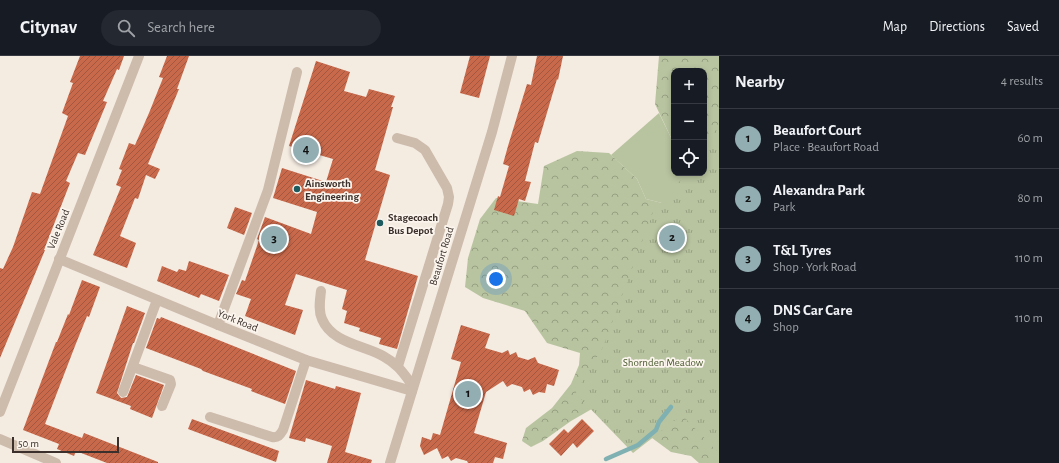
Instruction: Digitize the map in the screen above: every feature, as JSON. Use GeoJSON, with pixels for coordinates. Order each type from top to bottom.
{"type":"FeatureCollection","features":[{"type":"Feature","properties":{"kind":"street","name":"Vale Road"},"geometry":{"type":"LineString","coordinates":[[0,412],[139,56]]}},
{"type":"Feature","properties":{"kind":"street","name":"Beaufort Road"},"geometry":{"type":"LineString","coordinates":[[390,463],[492,132],[512,56]]}},
{"type":"Feature","properties":{"kind":"street"},"geometry":{"type":"LineString","coordinates":[[218,325],[268,190],[297,72]]}},
{"type":"Feature","properties":{"kind":"street"},"geometry":{"type":"LineString","coordinates":[[397,138],[415,143],[425,150],[447,188],[449,197],[398,366]]}},
{"type":"Feature","properties":{"kind":"street","name":"York Road"},"geometry":{"type":"LineString","coordinates":[[59,259],[306,360],[413,389]]}},
{"type":"Feature","properties":{"kind":"street"},"geometry":{"type":"LineString","coordinates":[[321,291],[320,307],[322,318],[330,330],[340,338],[383,356],[398,366],[413,389]]}},
{"type":"Feature","properties":{"kind":"street"},"geometry":{"type":"LineString","coordinates":[[123,392],[157,300]]}},
{"type":"Feature","properties":{"kind":"street"},"geometry":{"type":"LineString","coordinates":[[210,418],[276,438],[283,430],[306,360]]}},
{"type":"Feature","properties":{"kind":"street"},"geometry":{"type":"LineString","coordinates":[[133,367],[170,380],[171,384],[162,406]]}},
{"type":"Feature","properties":{"kind":"street"},"geometry":{"type":"LineString","coordinates":[[0,439],[56,463]]}},
{"type":"Feature","properties":{"kind":"green space"},"geometry":{"type":"Polygon","coordinates":[[[659,56],[719,56],[719,249],[597,406],[571,421],[543,441],[531,447],[522,441],[526,428],[552,408],[571,384],[579,365],[580,353],[547,343],[525,311],[483,298],[465,287],[468,258],[480,219],[496,198],[538,204],[544,166],[577,151],[609,153],[637,179],[646,199],[678,207],[702,176],[707,176],[707,68],[671,68],[671,138],[655,104],[659,56]]]}},
{"type":"Feature","properties":{"kind":"green space"},"geometry":{"type":"Polygon","coordinates":[[[659,113],[671,138],[671,176],[687,176],[678,207],[646,199],[637,179],[611,155],[659,113]]]}},
{"type":"Feature","properties":{"kind":"green space","name":"Shornden Meadow"},"geometry":{"type":"Polygon","coordinates":[[[719,123],[719,453],[682,415],[633,453],[580,398],[577,397],[576,392],[603,347],[653,212],[684,176],[707,176],[707,148],[719,123]]]}},
{"type":"Feature","properties":{"kind":"green space"},"geometry":{"type":"Polygon","coordinates":[[[719,363],[719,463],[699,463],[691,456],[671,452],[652,438],[654,416],[719,363]]]}},
{"type":"Feature","properties":{"kind":"building"},"geometry":{"type":"Polygon","coordinates":[[[80,56],[124,56],[119,70],[117,69],[103,101],[107,102],[85,155],[78,153],[66,181],[70,183],[45,250],[0,358],[0,268],[3,269],[13,247],[32,192],[40,194],[68,116],[62,113],[73,83],[70,82],[80,56]]]}},
{"type":"Feature","properties":{"kind":"building"},"geometry":{"type":"Polygon","coordinates":[[[167,56],[189,56],[177,89],[179,89],[148,164],[160,169],[155,179],[146,175],[138,199],[135,198],[120,236],[136,243],[127,268],[93,255],[121,187],[116,185],[122,170],[119,169],[129,143],[135,145],[149,113],[163,78],[159,77],[167,56]]]}},
{"type":"Feature","properties":{"kind":"building"},"geometry":{"type":"Polygon","coordinates":[[[470,56],[490,56],[479,98],[460,93],[470,56]]]}},
{"type":"Feature","properties":{"kind":"building"},"geometry":{"type":"Polygon","coordinates":[[[537,56],[563,56],[558,80],[557,79],[538,143],[535,142],[525,181],[531,182],[525,201],[519,199],[514,216],[494,210],[498,196],[500,197],[509,166],[503,164],[508,146],[527,84],[531,85],[537,56]]]}},
{"type":"Feature","properties":{"kind":"building"},"geometry":{"type":"Polygon","coordinates":[[[316,61],[350,72],[344,91],[366,97],[369,89],[395,96],[375,170],[390,175],[365,260],[418,276],[397,349],[379,344],[381,338],[359,331],[360,328],[344,323],[347,311],[342,309],[347,290],[296,274],[285,305],[303,310],[295,335],[245,316],[251,299],[236,294],[242,280],[245,281],[265,217],[311,234],[317,212],[273,198],[282,168],[326,182],[333,159],[289,146],[316,61]]]}},
{"type":"Feature","properties":{"kind":"building"},"geometry":{"type":"Polygon","coordinates":[[[235,207],[252,213],[244,235],[227,228],[235,207]]]}},
{"type":"Feature","properties":{"kind":"building"},"geometry":{"type":"Polygon","coordinates":[[[189,261],[229,275],[219,301],[201,294],[199,298],[157,281],[162,266],[177,272],[179,269],[186,271],[189,261]]]}},
{"type":"Feature","properties":{"kind":"building"},"geometry":{"type":"Polygon","coordinates":[[[82,280],[100,287],[89,317],[87,316],[45,424],[82,438],[84,433],[158,463],[107,463],[76,451],[74,456],[57,449],[59,444],[23,430],[56,342],[68,314],[69,315],[82,280]]]}},
{"type":"Feature","properties":{"kind":"building"},"geometry":{"type":"Polygon","coordinates":[[[127,306],[145,313],[133,343],[117,393],[121,398],[127,397],[136,375],[164,385],[152,418],[130,409],[131,406],[96,393],[127,306]]]}},
{"type":"Feature","properties":{"kind":"building"},"geometry":{"type":"Polygon","coordinates":[[[161,317],[296,371],[285,404],[251,391],[252,389],[146,348],[157,318],[160,319],[161,317]]]}},
{"type":"Feature","properties":{"kind":"building"},"geometry":{"type":"Polygon","coordinates":[[[461,325],[490,334],[485,348],[502,353],[508,350],[510,355],[516,352],[518,357],[528,360],[535,357],[538,363],[559,370],[554,386],[547,384],[545,393],[539,392],[533,395],[530,389],[524,392],[522,387],[512,384],[507,387],[503,381],[486,392],[474,433],[507,443],[503,459],[495,457],[493,463],[468,463],[467,461],[456,458],[451,461],[448,456],[442,459],[437,448],[424,455],[420,446],[422,437],[431,440],[433,433],[440,435],[461,362],[451,359],[461,325]]]}},
{"type":"Feature","properties":{"kind":"building"},"geometry":{"type":"Polygon","coordinates":[[[306,380],[335,389],[336,386],[361,393],[345,452],[372,460],[371,463],[327,463],[332,446],[306,438],[305,442],[289,438],[306,380]]]}},
{"type":"Feature","properties":{"kind":"building"},"geometry":{"type":"Polygon","coordinates":[[[192,419],[279,451],[276,462],[188,429],[192,419]]]}},
{"type":"Feature","properties":{"kind":"building"},"geometry":{"type":"Polygon","coordinates":[[[582,419],[594,431],[577,448],[573,443],[561,456],[549,444],[564,429],[568,433],[582,419]]]}},
{"type":"Feature","properties":{"kind":"waterway"},"geometry":{"type":"LineString","coordinates":[[606,459],[638,445],[656,430],[659,422],[671,407]]}},
{"type":"Feature","properties":{"kind":"place","name":"DNS Car Care"},"geometry":{"type":"Point","coordinates":[306,150]}},
{"type":"Feature","properties":{"kind":"place","name":"Ainsworth Engineering"},"geometry":{"type":"Point","coordinates":[297,189]}},
{"type":"Feature","properties":{"kind":"place","name":"Stagecoach Bus Depot"},"geometry":{"type":"Point","coordinates":[380,223]}},
{"type":"Feature","properties":{"kind":"place","name":"Alexandra Park"},"geometry":{"type":"Point","coordinates":[672,238]}},
{"type":"Feature","properties":{"kind":"place","name":"T&L Tyres"},"geometry":{"type":"Point","coordinates":[274,239]}},
{"type":"Feature","properties":{"kind":"place","name":"Beaufort Court"},"geometry":{"type":"Point","coordinates":[468,394]}}]}
